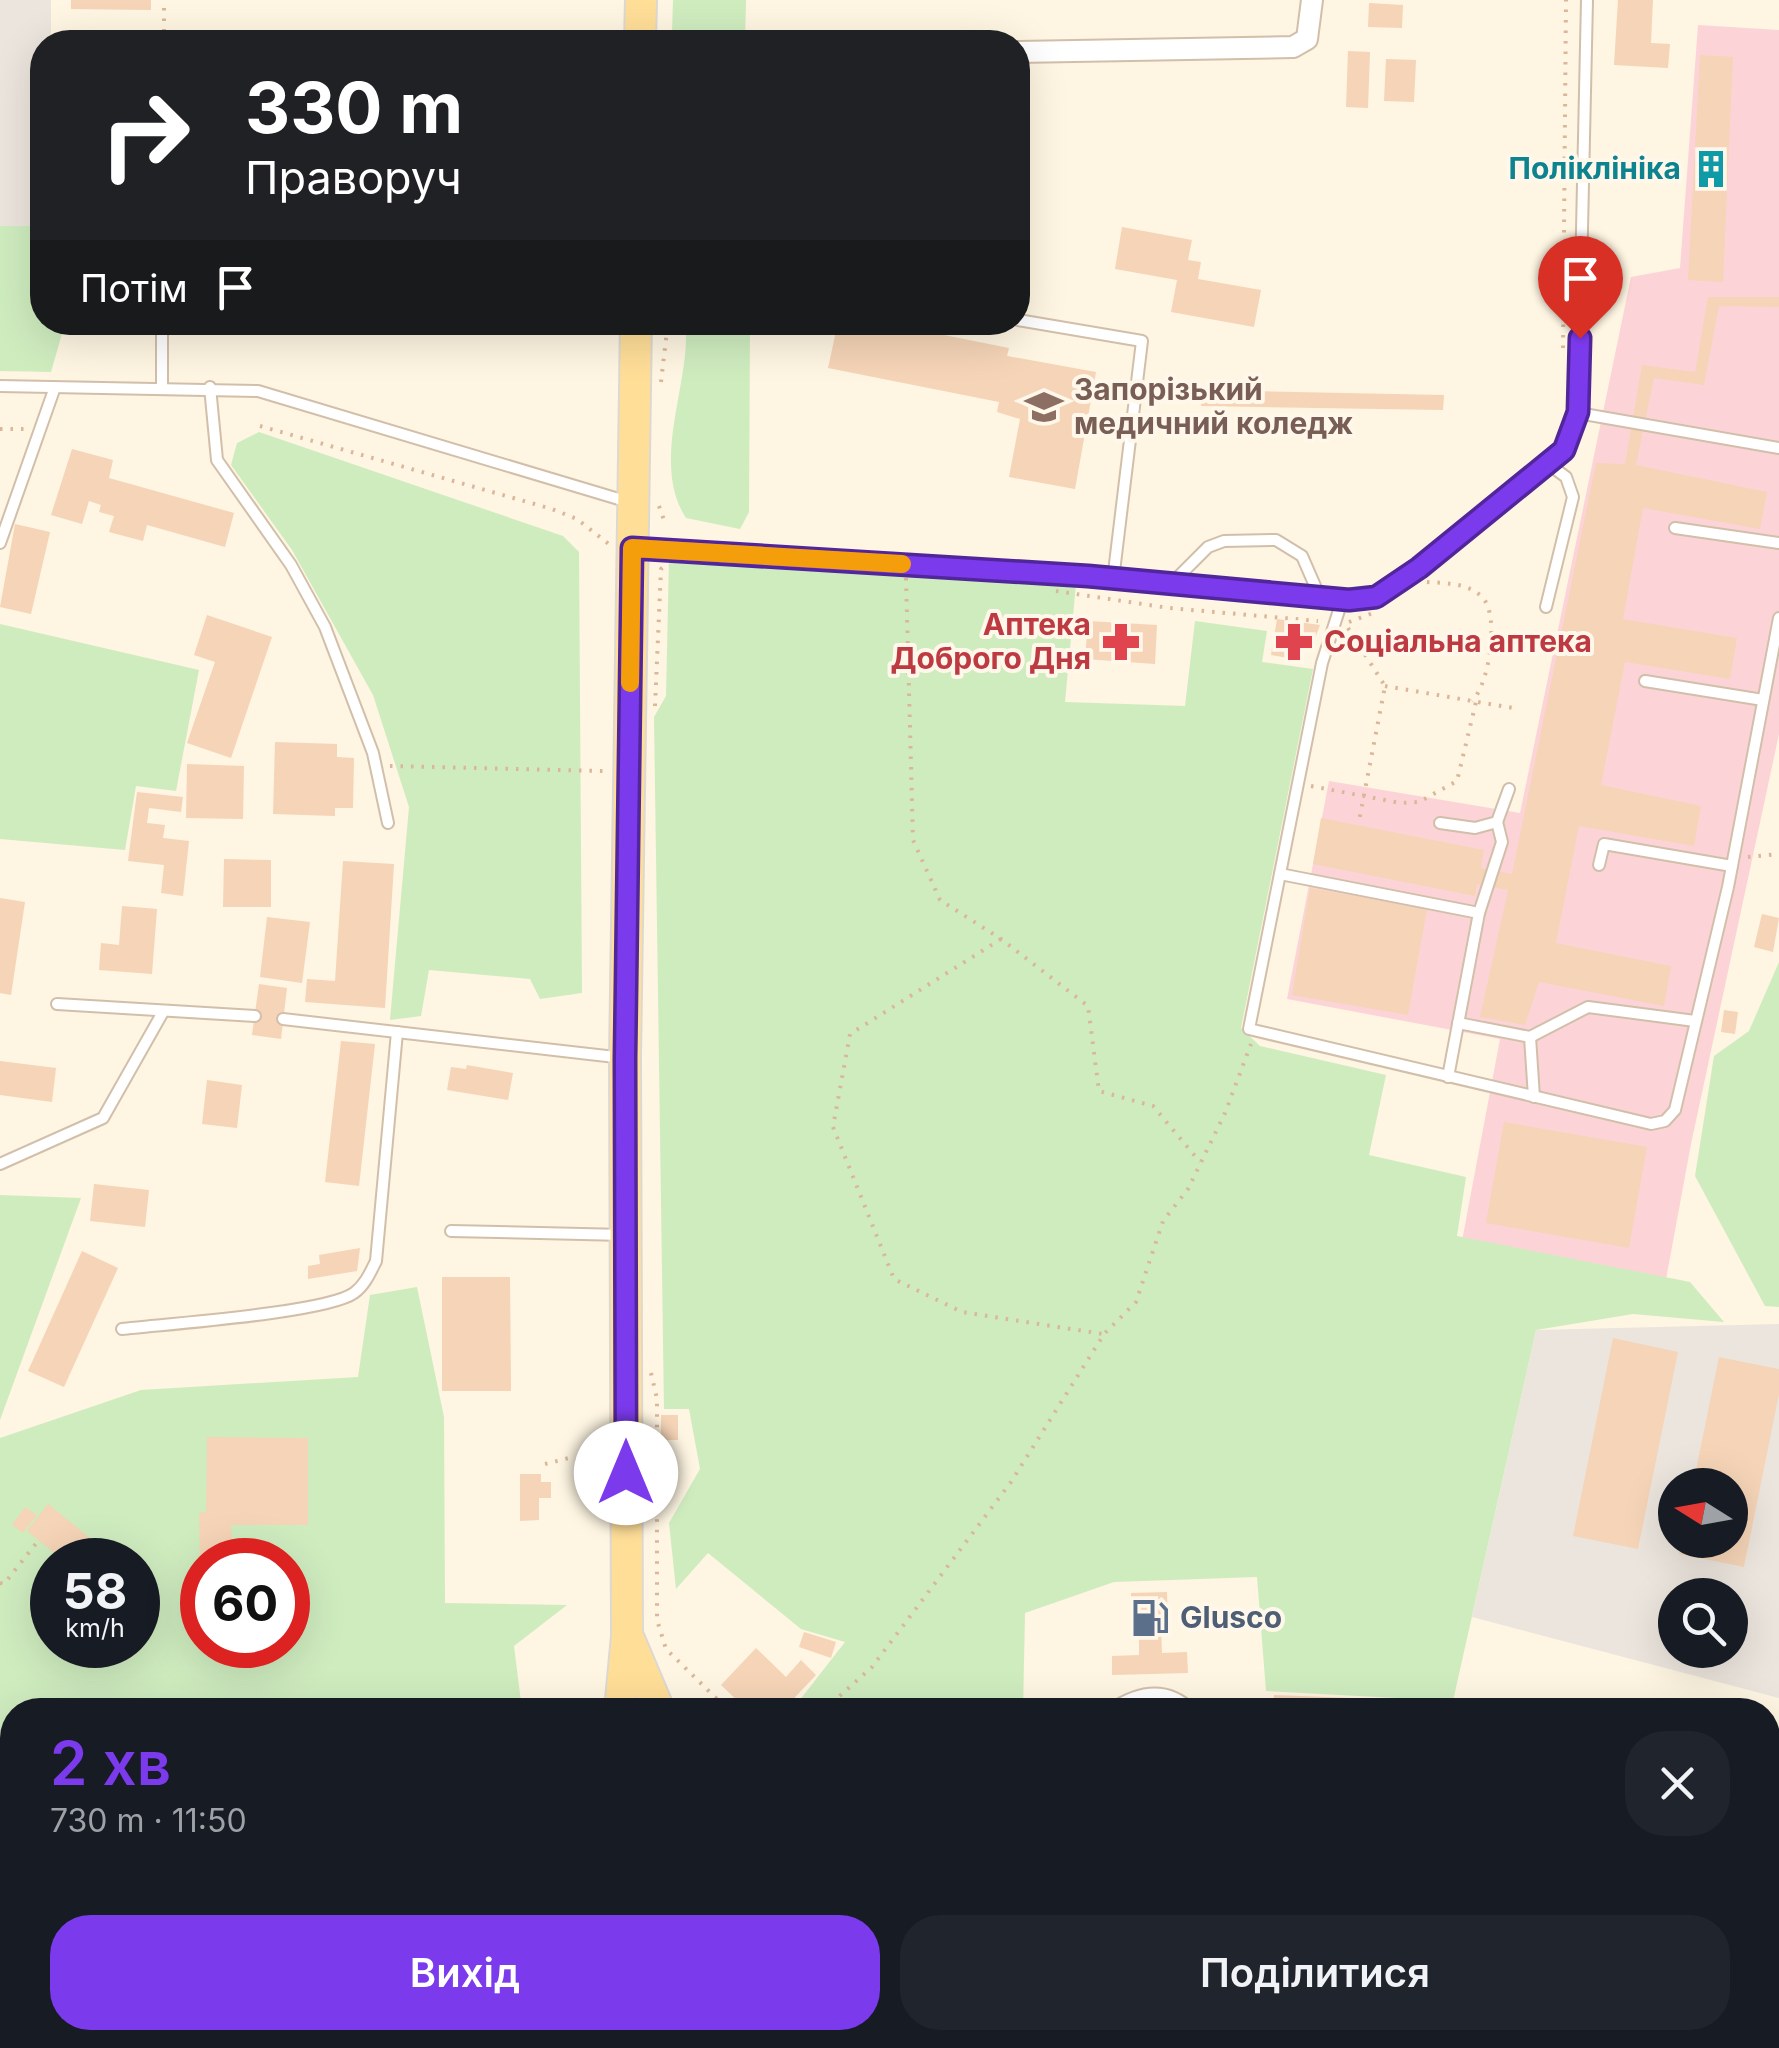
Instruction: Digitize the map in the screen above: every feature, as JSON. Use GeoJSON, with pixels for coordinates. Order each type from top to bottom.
{"type":"FeatureCollection","features":[{"type":"Feature","properties":{"kind":"main road"},"geometry":{"type":"LineString","coordinates":[[640,0],[640,30]]}},
{"type":"Feature","properties":{"kind":"main road"},"geometry":{"type":"LineString","coordinates":[[621,1698],[627,1636],[621,546],[646,505],[637,335]]}},
{"type":"Feature","properties":{"kind":"main road"},"geometry":{"type":"LineString","coordinates":[[627,1636],[653,1698]]}},
{"type":"Feature","properties":{"kind":"street"},"geometry":{"type":"LineString","coordinates":[[1030,52],[1293,48],[1307,39],[1312,0]]}},
{"type":"Feature","properties":{"kind":"lane"},"geometry":{"type":"LineString","coordinates":[[621,546],[906,564],[1349,600],[1376,597],[1419,568],[1564,450],[1578,412],[1587,0]]}},
{"type":"Feature","properties":{"kind":"lane"},"geometry":{"type":"LineString","coordinates":[[1030,322],[1142,341],[1112,580]]}},
{"type":"Feature","properties":{"kind":"lane"},"geometry":{"type":"LineString","coordinates":[[162,335],[162,388]]}},
{"type":"Feature","properties":{"kind":"lane"},"geometry":{"type":"LineString","coordinates":[[0,386],[258,391],[646,505]]}},
{"type":"Feature","properties":{"kind":"lane"},"geometry":{"type":"LineString","coordinates":[[0,543],[56,387]]}},
{"type":"Feature","properties":{"kind":"lane"},"geometry":{"type":"LineString","coordinates":[[210,388],[217,460],[292,565],[324,627],[353,693],[388,823]]}},
{"type":"Feature","properties":{"kind":"lane"},"geometry":{"type":"LineString","coordinates":[[1578,412],[1779,448]]}},
{"type":"Feature","properties":{"kind":"lane"},"geometry":{"type":"LineString","coordinates":[[1546,607],[1573,496],[1566,477],[1547,464]]}},
{"type":"Feature","properties":{"kind":"lane"},"geometry":{"type":"LineString","coordinates":[[1674,528],[1779,543]]}},
{"type":"Feature","properties":{"kind":"lane"},"geometry":{"type":"LineString","coordinates":[[1168,586],[1208,547],[1224,541],[1276,540],[1302,556],[1319,595]]}},
{"type":"Feature","properties":{"kind":"lane"},"geometry":{"type":"LineString","coordinates":[[1349,600],[1340,607],[1322,663],[1249,1029],[1651,1124],[1666,1121],[1674,1110],[1732,862],[1779,618]]}},
{"type":"Feature","properties":{"kind":"lane"},"geometry":{"type":"LineString","coordinates":[[1645,681],[1763,700]]}},
{"type":"Feature","properties":{"kind":"lane"},"geometry":{"type":"LineString","coordinates":[[1448,1077],[1480,913],[1502,842],[1497,822],[1509,789]]}},
{"type":"Feature","properties":{"kind":"lane"},"geometry":{"type":"LineString","coordinates":[[1440,823],[1475,828],[1497,822]]}},
{"type":"Feature","properties":{"kind":"lane"},"geometry":{"type":"LineString","coordinates":[[1599,865],[1604,844],[1732,862]]}},
{"type":"Feature","properties":{"kind":"lane"},"geometry":{"type":"LineString","coordinates":[[1280,874],[1480,913]]}},
{"type":"Feature","properties":{"kind":"lane"},"geometry":{"type":"LineString","coordinates":[[57,1004],[255,1016]]}},
{"type":"Feature","properties":{"kind":"lane"},"geometry":{"type":"LineString","coordinates":[[1458,1024],[1530,1037],[1588,1007],[1696,1022]]}},
{"type":"Feature","properties":{"kind":"lane"},"geometry":{"type":"LineString","coordinates":[[0,1164],[103,1118],[164,1012]]}},
{"type":"Feature","properties":{"kind":"lane"},"geometry":{"type":"LineString","coordinates":[[284,1019],[625,1058]]}},
{"type":"Feature","properties":{"kind":"lane"},"geometry":{"type":"LineString","coordinates":[[122,1329],[320,1306],[352,1294],[367,1279],[376,1261],[397,1032]]}},
{"type":"Feature","properties":{"kind":"lane"},"geometry":{"type":"LineString","coordinates":[[1530,1037],[1534,1097]]}},
{"type":"Feature","properties":{"kind":"lane"},"geometry":{"type":"LineString","coordinates":[[451,1230],[625,1235]]}},
{"type":"Feature","properties":{"kind":"lane"},"geometry":{"type":"LineString","coordinates":[[1135,1698],[1148,1692],[1176,1698]]}},
{"type":"Feature","properties":{"kind":"path"},"geometry":{"type":"LineString","coordinates":[[164,0],[164,30]]}},
{"type":"Feature","properties":{"kind":"path"},"geometry":{"type":"LineString","coordinates":[[1564,365],[1566,0]]}},
{"type":"Feature","properties":{"kind":"path"},"geometry":{"type":"LineString","coordinates":[[660,392],[667,335]]}},
{"type":"Feature","properties":{"kind":"path"},"geometry":{"type":"LineString","coordinates":[[260,426],[552,508],[621,546]]}},
{"type":"Feature","properties":{"kind":"path"},"geometry":{"type":"LineString","coordinates":[[0,429],[40,430]]}},
{"type":"Feature","properties":{"kind":"path"},"geometry":{"type":"LineString","coordinates":[[646,505],[664,520]]}},
{"type":"Feature","properties":{"kind":"path"},"geometry":{"type":"LineString","coordinates":[[906,564],[914,840],[940,900],[1001,939],[1088,1006],[1099,1091],[1152,1106],[1200,1162]]}},
{"type":"Feature","properties":{"kind":"path"},"geometry":{"type":"LineString","coordinates":[[1311,788],[1419,802],[1458,781],[1474,701],[1482,691],[1492,620],[1484,598],[1468,588],[1420,581]]}},
{"type":"Feature","properties":{"kind":"path"},"geometry":{"type":"LineString","coordinates":[[1044,589],[1168,608],[1318,621]]}},
{"type":"Feature","properties":{"kind":"path"},"geometry":{"type":"LineString","coordinates":[[1345,624],[1385,686],[1359,822]]}},
{"type":"Feature","properties":{"kind":"path"},"geometry":{"type":"LineString","coordinates":[[1385,686],[1513,708]]}},
{"type":"Feature","properties":{"kind":"path"},"geometry":{"type":"LineString","coordinates":[[375,766],[606,771]]}},
{"type":"Feature","properties":{"kind":"path"},"geometry":{"type":"LineString","coordinates":[[1732,862],[1779,854]]}},
{"type":"Feature","properties":{"kind":"path"},"geometry":{"type":"LineString","coordinates":[[1001,939],[874,1014],[850,1034],[834,1127],[894,1280],[962,1312],[1104,1334]]}},
{"type":"Feature","properties":{"kind":"path"},"geometry":{"type":"LineString","coordinates":[[837,1698],[872,1667],[1011,1482],[1104,1334],[1136,1302],[1164,1221],[1188,1189],[1225,1112],[1255,1033]]}},
{"type":"Feature","properties":{"kind":"path"},"geometry":{"type":"LineString","coordinates":[[658,1451],[657,1620],[666,1649],[716,1698]]}},
{"type":"Feature","properties":{"kind":"path"},"geometry":{"type":"LineString","coordinates":[[545,1464],[569,1458],[626,1473]]}},
{"type":"Feature","properties":{"kind":"path"},"geometry":{"type":"LineString","coordinates":[[0,1583],[4,1584],[30,1550]]}},
{"type":"Feature","properties":{"kind":"shaded area"},"geometry":{"type":"Polygon","coordinates":[[[0,0],[51,0],[51,30],[30,30],[30,226],[0,226],[0,0]]]}},
{"type":"Feature","properties":{"kind":"shaded area"},"geometry":{"type":"Polygon","coordinates":[[[1698,25],[1779,30],[1779,734],[1691,1144],[1662,1301],[1458,1262],[1500,1039],[1287,999],[1329,781],[1520,813],[1631,277],[1680,268],[1698,25]]]}},
{"type":"Feature","properties":{"kind":"shaded area"},"geometry":{"type":"Polygon","coordinates":[[[1779,1324],[1779,1698],[1665,1668],[1748,1668],[1748,1578],[1658,1578],[1658,1666],[1472,1617],[1536,1330],[1779,1324]]]}},
{"type":"Feature","properties":{"kind":"green space"},"geometry":{"type":"Polygon","coordinates":[[[673,0],[746,0],[745,30],[672,30],[673,0]]]}},
{"type":"Feature","properties":{"kind":"green space"},"geometry":{"type":"Polygon","coordinates":[[[0,226],[30,226],[30,335],[62,335],[51,372],[0,371],[0,226]]]}},
{"type":"Feature","properties":{"kind":"green space"},"geometry":{"type":"Polygon","coordinates":[[[686,335],[750,335],[749,512],[740,529],[686,518],[676,496],[672,446],[686,335]]]}},
{"type":"Feature","properties":{"kind":"green space"},"geometry":{"type":"Polygon","coordinates":[[[259,432],[563,536],[579,552],[582,993],[540,999],[530,979],[429,970],[421,1016],[390,1020],[409,807],[373,695],[292,550],[231,465],[237,443],[259,432]]]}},
{"type":"Feature","properties":{"kind":"green space"},"geometry":{"type":"Polygon","coordinates":[[[669,558],[1076,584],[1065,702],[1185,706],[1195,621],[1267,631],[1262,662],[1313,669],[1241,1028],[1260,1046],[1386,1075],[1369,1155],[1466,1177],[1457,1236],[1690,1282],[1724,1322],[1633,1314],[1536,1330],[1454,1698],[1266,1691],[1257,1577],[1114,1582],[1025,1613],[1023,1698],[801,1698],[845,1642],[801,1629],[708,1553],[676,1589],[669,1523],[700,1469],[689,1409],[664,1409],[654,717],[666,696],[669,558]]]}},
{"type":"Feature","properties":{"kind":"green space"},"geometry":{"type":"Polygon","coordinates":[[[0,624],[199,670],[176,791],[136,786],[125,850],[0,839],[0,624]]]}},
{"type":"Feature","properties":{"kind":"green space"},"geometry":{"type":"Polygon","coordinates":[[[1779,962],[1779,1307],[1765,1306],[1695,1176],[1714,1056],[1749,1031],[1779,962]]]}},
{"type":"Feature","properties":{"kind":"green space"},"geometry":{"type":"Polygon","coordinates":[[[0,1195],[81,1198],[0,1420],[0,1195]]]}},
{"type":"Feature","properties":{"kind":"green space"},"geometry":{"type":"Polygon","coordinates":[[[417,1287],[444,1417],[445,1603],[567,1605],[514,1646],[520,1698],[0,1698],[0,1438],[141,1390],[358,1377],[370,1295],[417,1287]]]}},
{"type":"Feature","properties":{"kind":"building"},"geometry":{"type":"Polygon","coordinates":[[[71,0],[151,0],[151,10],[71,9],[71,0]]]}},
{"type":"Feature","properties":{"kind":"building"},"geometry":{"type":"Polygon","coordinates":[[[1618,0],[1653,0],[1651,43],[1670,44],[1668,68],[1614,65],[1618,0]]]}},
{"type":"Feature","properties":{"kind":"building"},"geometry":{"type":"Polygon","coordinates":[[[1369,3],[1403,5],[1402,28],[1368,27],[1369,3]]]}},
{"type":"Feature","properties":{"kind":"building"},"geometry":{"type":"Polygon","coordinates":[[[1348,51],[1370,52],[1368,108],[1346,107],[1348,51]]]}},
{"type":"Feature","properties":{"kind":"building","name":"Поліклініка"},"geometry":{"type":"Polygon","coordinates":[[[1700,55],[1733,57],[1723,282],[1688,280],[1700,55]]]}},
{"type":"Feature","properties":{"kind":"building"},"geometry":{"type":"Polygon","coordinates":[[[1386,59],[1416,60],[1414,102],[1384,101],[1386,59]]]}},
{"type":"Feature","properties":{"kind":"building"},"geometry":{"type":"Polygon","coordinates":[[[1122,227],[1192,240],[1188,260],[1201,262],[1198,279],[1261,290],[1254,327],[1171,312],[1177,280],[1115,269],[1122,227]]]}},
{"type":"Feature","properties":{"kind":"building"},"geometry":{"type":"Polygon","coordinates":[[[1708,297],[1779,297],[1779,307],[1719,306],[1704,385],[1654,378],[1636,465],[1767,492],[1760,529],[1643,508],[1623,619],[1737,638],[1730,679],[1625,662],[1601,785],[1701,806],[1694,846],[1579,826],[1556,943],[1671,966],[1664,1006],[1539,982],[1525,1025],[1480,1017],[1508,890],[1477,884],[1475,896],[1313,864],[1321,818],[1484,850],[1481,868],[1512,874],[1596,463],[1625,464],[1642,365],[1695,372],[1708,297]]]}},
{"type":"Feature","properties":{"kind":"building","name":"Запорізький медичний коледж"},"geometry":{"type":"Polygon","coordinates":[[[835,335],[944,335],[1009,348],[1007,356],[1096,372],[1075,489],[1009,477],[1020,419],[997,412],[999,402],[828,368],[835,335]]]}},
{"type":"Feature","properties":{"kind":"building"},"geometry":{"type":"Polygon","coordinates":[[[1201,390],[1444,395],[1443,410],[1201,406],[1201,390]]]}},
{"type":"Feature","properties":{"kind":"building"},"geometry":{"type":"Polygon","coordinates":[[[72,449],[113,460],[109,478],[234,513],[225,547],[147,525],[143,541],[109,532],[114,516],[99,512],[101,505],[89,501],[82,524],[51,515],[72,449]]]}},
{"type":"Feature","properties":{"kind":"building"},"geometry":{"type":"Polygon","coordinates":[[[15,524],[50,532],[31,614],[0,607],[15,524]]]}},
{"type":"Feature","properties":{"kind":"building"},"geometry":{"type":"Polygon","coordinates":[[[207,615],[272,637],[231,758],[187,743],[215,662],[194,655],[207,615]]]}},
{"type":"Feature","properties":{"kind":"building","name":"Соціальна аптека"},"geometry":{"type":"Polygon","coordinates":[[[1277,619],[1320,625],[1311,649],[1302,652],[1300,660],[1271,655],[1277,619]]]}},
{"type":"Feature","properties":{"kind":"building","name":"Аптека Доброго Дня"},"geometry":{"type":"Polygon","coordinates":[[[1088,621],[1157,625],[1155,664],[1085,659],[1088,621]]]}},
{"type":"Feature","properties":{"kind":"building"},"geometry":{"type":"Polygon","coordinates":[[[275,742],[337,744],[337,757],[354,758],[353,808],[335,808],[335,816],[273,814],[275,742]]]}},
{"type":"Feature","properties":{"kind":"building"},"geometry":{"type":"Polygon","coordinates":[[[187,764],[244,766],[243,819],[186,818],[187,764]]]}},
{"type":"Feature","properties":{"kind":"building"},"geometry":{"type":"Polygon","coordinates":[[[137,792],[183,797],[181,812],[149,808],[147,823],[165,825],[163,838],[189,841],[183,896],[161,893],[164,865],[128,861],[137,792]]]}},
{"type":"Feature","properties":{"kind":"building"},"geometry":{"type":"Polygon","coordinates":[[[224,859],[271,860],[271,907],[223,907],[224,859]]]}},
{"type":"Feature","properties":{"kind":"building"},"geometry":{"type":"Polygon","coordinates":[[[343,861],[394,864],[385,1008],[305,1002],[307,979],[335,981],[343,861]]]}},
{"type":"Feature","properties":{"kind":"building"},"geometry":{"type":"Polygon","coordinates":[[[1310,888],[1427,909],[1408,1015],[1292,995],[1310,888]]]}},
{"type":"Feature","properties":{"kind":"building"},"geometry":{"type":"Polygon","coordinates":[[[0,898],[25,902],[11,995],[0,993],[0,898]]]}},
{"type":"Feature","properties":{"kind":"building"},"geometry":{"type":"Polygon","coordinates":[[[122,906],[157,909],[152,974],[99,970],[101,943],[119,945],[122,906]]]}},
{"type":"Feature","properties":{"kind":"building"},"geometry":{"type":"Polygon","coordinates":[[[1762,914],[1779,918],[1773,952],[1754,947],[1762,914]]]}},
{"type":"Feature","properties":{"kind":"building"},"geometry":{"type":"Polygon","coordinates":[[[267,917],[310,922],[302,983],[260,977],[267,917]]]}},
{"type":"Feature","properties":{"kind":"building"},"geometry":{"type":"Polygon","coordinates":[[[259,984],[287,988],[281,1039],[252,1035],[259,984]]]}},
{"type":"Feature","properties":{"kind":"building"},"geometry":{"type":"Polygon","coordinates":[[[1724,1010],[1738,1012],[1735,1034],[1721,1032],[1724,1010]]]}},
{"type":"Feature","properties":{"kind":"building"},"geometry":{"type":"Polygon","coordinates":[[[341,1041],[375,1044],[359,1186],[325,1182],[341,1041]]]}},
{"type":"Feature","properties":{"kind":"building"},"geometry":{"type":"Polygon","coordinates":[[[0,1061],[56,1068],[52,1102],[0,1095],[0,1061]]]}},
{"type":"Feature","properties":{"kind":"building"},"geometry":{"type":"Polygon","coordinates":[[[467,1065],[513,1073],[508,1100],[447,1090],[451,1067],[466,1069],[467,1065]]]}},
{"type":"Feature","properties":{"kind":"building"},"geometry":{"type":"Polygon","coordinates":[[[207,1080],[242,1085],[237,1128],[202,1124],[207,1080]]]}},
{"type":"Feature","properties":{"kind":"building"},"geometry":{"type":"Polygon","coordinates":[[[1504,1122],[1647,1147],[1629,1248],[1486,1223],[1504,1122]]]}},
{"type":"Feature","properties":{"kind":"building"},"geometry":{"type":"Polygon","coordinates":[[[94,1184],[149,1190],[145,1227],[90,1221],[94,1184]]]}},
{"type":"Feature","properties":{"kind":"building"},"geometry":{"type":"Polygon","coordinates":[[[360,1248],[357,1271],[308,1279],[308,1266],[320,1264],[319,1255],[360,1248]]]}},
{"type":"Feature","properties":{"kind":"building"},"geometry":{"type":"Polygon","coordinates":[[[82,1251],[118,1268],[64,1387],[28,1371],[82,1251]]]}},
{"type":"Feature","properties":{"kind":"building"},"geometry":{"type":"Polygon","coordinates":[[[442,1277],[510,1277],[511,1391],[442,1391],[442,1277]]]}},
{"type":"Feature","properties":{"kind":"building"},"geometry":{"type":"Polygon","coordinates":[[[1613,1338],[1678,1352],[1638,1549],[1573,1536],[1613,1338]]]}},
{"type":"Feature","properties":{"kind":"building"},"geometry":{"type":"Polygon","coordinates":[[[1719,1357],[1779,1369],[1779,1394],[1748,1547],[1748,1468],[1696,1468],[1719,1357]]]}},
{"type":"Feature","properties":{"kind":"building"},"geometry":{"type":"Polygon","coordinates":[[[661,1415],[678,1415],[678,1440],[661,1440],[661,1415]]]}},
{"type":"Feature","properties":{"kind":"building"},"geometry":{"type":"Polygon","coordinates":[[[207,1437],[308,1438],[308,1525],[231,1525],[232,1538],[200,1538],[199,1513],[206,1512],[207,1437]]]}},
{"type":"Feature","properties":{"kind":"building"},"geometry":{"type":"Polygon","coordinates":[[[520,1474],[541,1474],[541,1482],[551,1482],[551,1498],[539,1498],[539,1520],[520,1521],[520,1474]]]}},
{"type":"Feature","properties":{"kind":"building"},"geometry":{"type":"Polygon","coordinates":[[[48,1504],[90,1538],[36,1538],[27,1531],[48,1504]]]}},
{"type":"Feature","properties":{"kind":"building"},"geometry":{"type":"Polygon","coordinates":[[[25,1507],[37,1515],[23,1533],[12,1525],[25,1507]]]}},
{"type":"Feature","properties":{"kind":"building"},"geometry":{"type":"Polygon","coordinates":[[[1699,1558],[1746,1558],[1744,1567],[1699,1558]]]}},
{"type":"Feature","properties":{"kind":"building"},"geometry":{"type":"Polygon","coordinates":[[[1167,1592],[1168,1626],[1161,1627],[1162,1653],[1187,1652],[1188,1673],[1112,1675],[1112,1656],[1139,1655],[1139,1628],[1132,1628],[1131,1593],[1167,1592]]]}},
{"type":"Feature","properties":{"kind":"building"},"geometry":{"type":"Polygon","coordinates":[[[804,1632],[836,1642],[831,1658],[799,1647],[804,1632]]]}},
{"type":"Feature","properties":{"kind":"building"},"geometry":{"type":"Polygon","coordinates":[[[756,1648],[786,1677],[801,1660],[816,1675],[794,1698],[735,1698],[721,1685],[756,1648]]]}},
{"type":"Feature","properties":{"kind":"building"},"geometry":{"type":"Polygon","coordinates":[[[1274,1695],[1351,1698],[1274,1698],[1274,1695]]]}},
{"type":"Feature","properties":{"kind":"slow traffic"},"geometry":{"type":"LineString","coordinates":[[630,683],[632,548],[902,564]]}},
{"type":"Feature","properties":{"kind":"place","name":"Поліклініка"},"geometry":{"type":"Point","coordinates":[1711,169]}},
{"type":"Feature","properties":{"kind":"place","name":"Запорізький медичний коледж"},"geometry":{"type":"Point","coordinates":[1044,407]}},
{"type":"Feature","properties":{"kind":"place","name":"Аптека Доброго Дня"},"geometry":{"type":"Point","coordinates":[1121,642]}},
{"type":"Feature","properties":{"kind":"place","name":"Соціальна аптека"},"geometry":{"type":"Point","coordinates":[1294,642]}},
{"type":"Feature","properties":{"kind":"place","name":"Glusco"},"geometry":{"type":"Point","coordinates":[1150,1618]}},
{"type":"Feature","properties":{"kind":"route"},"geometry":{"type":"LineString","coordinates":[[626,1473],[625,1058],[632,548],[1088,576],[1349,600],[1376,597],[1419,568],[1467,525],[1564,450],[1578,412],[1580,338]]}}]}
